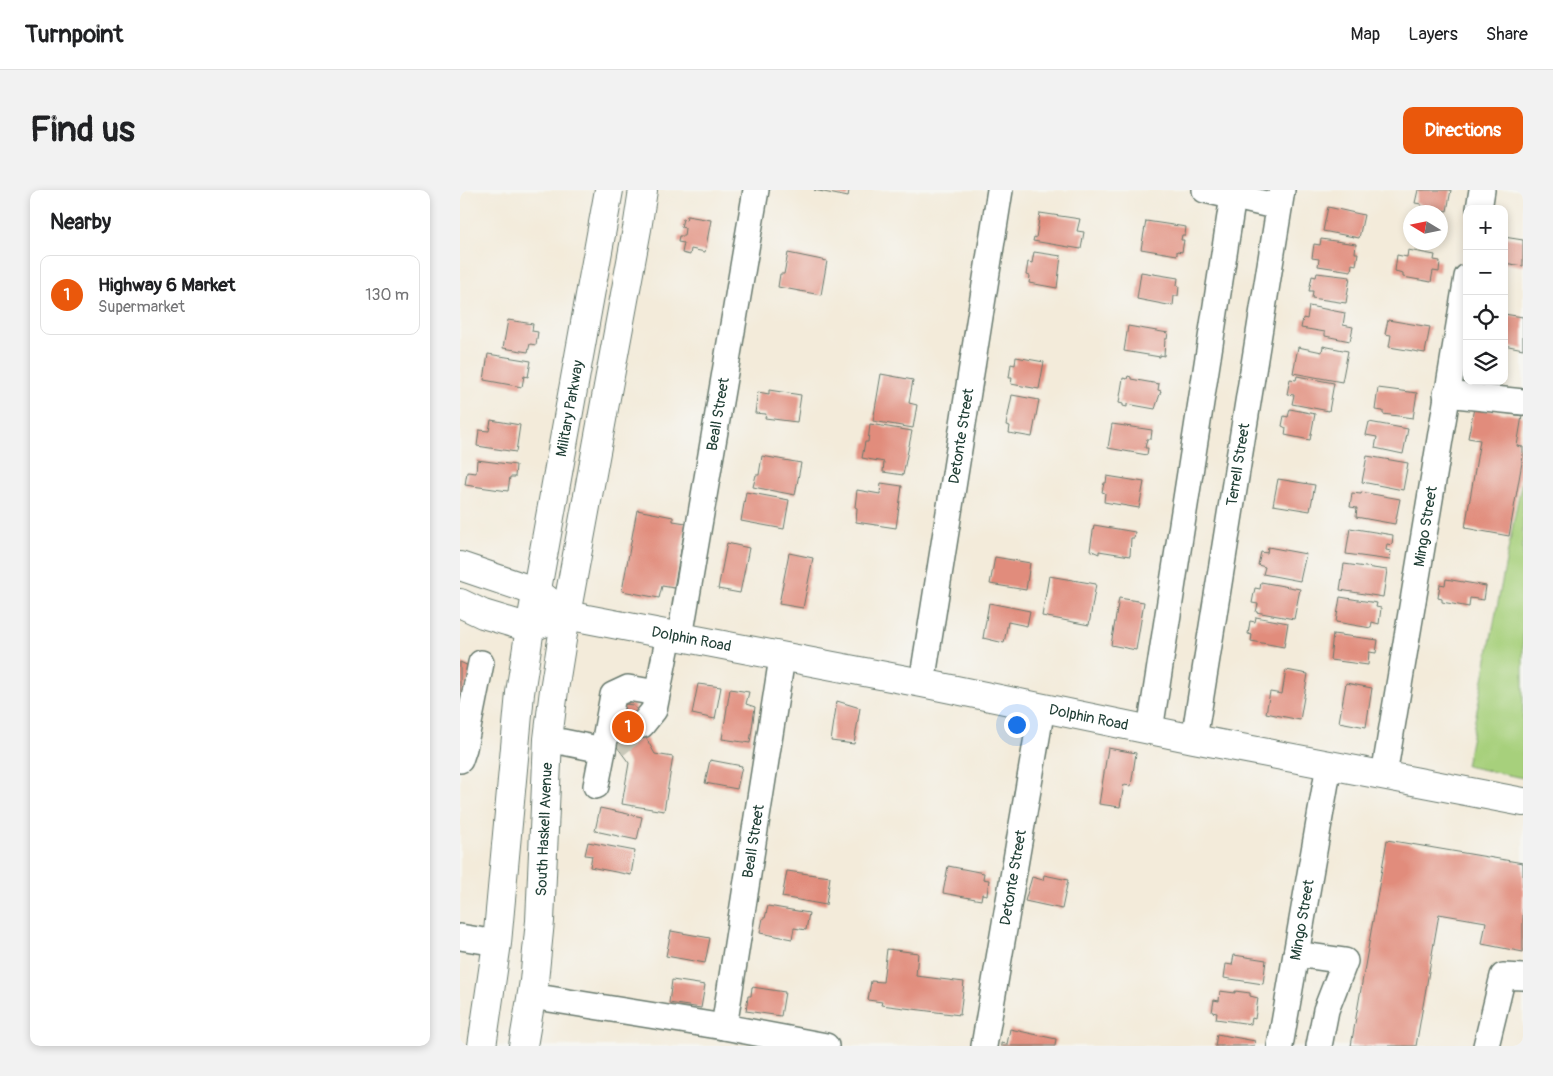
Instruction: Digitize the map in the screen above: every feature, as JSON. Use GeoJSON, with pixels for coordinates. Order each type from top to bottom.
{"type":"FeatureCollection","features":[{"type":"Feature","properties":{"kind":"main road","name":"Military Parkway"},"geometry":{"type":"LineString","coordinates":[[530,628],[609,190]]}},
{"type":"Feature","properties":{"kind":"main road"},"geometry":{"type":"LineString","coordinates":[[460,603],[490,616],[530,628],[566,615],[637,229],[642,190]]}},
{"type":"Feature","properties":{"kind":"main road","name":"Dolphin Road"},"geometry":{"type":"LineString","coordinates":[[460,566],[537,592],[566,615],[782,658],[922,683],[1194,739],[1523,802]]}},
{"type":"Feature","properties":{"kind":"main road","name":"South Haskell Avenue"},"geometry":{"type":"LineString","coordinates":[[523,1046],[538,949],[548,739],[566,615]]}},
{"type":"Feature","properties":{"kind":"main road"},"geometry":{"type":"LineString","coordinates":[[482,1046],[497,943],[520,693],[530,628]]}},
{"type":"Feature","properties":{"kind":"main road"},"geometry":{"type":"LineString","coordinates":[[497,943],[538,949]]}},
{"type":"Feature","properties":{"kind":"street","name":"Beall Street"},"geometry":{"type":"LineString","coordinates":[[610,738],[613,695],[628,688],[646,705],[675,636],[756,190]]}},
{"type":"Feature","properties":{"kind":"street","name":"Detonte Street"},"geometry":{"type":"LineString","coordinates":[[922,683],[1000,190]]}},
{"type":"Feature","properties":{"kind":"street"},"geometry":{"type":"LineString","coordinates":[[1205,190],[1281,198]]}},
{"type":"Feature","properties":{"kind":"street"},"geometry":{"type":"LineString","coordinates":[[1480,205],[1482,190]]}},
{"type":"Feature","properties":{"kind":"street"},"geometry":{"type":"LineString","coordinates":[[1150,730],[1233,193]]}},
{"type":"Feature","properties":{"kind":"street","name":"Terrell Street"},"geometry":{"type":"LineString","coordinates":[[1194,739],[1281,198]]}},
{"type":"Feature","properties":{"kind":"street","name":"Mingo Street"},"geometry":{"type":"LineString","coordinates":[[1384,775],[1464,295]]}},
{"type":"Feature","properties":{"kind":"street"},"geometry":{"type":"LineString","coordinates":[[1446,394],[1523,402]]}},
{"type":"Feature","properties":{"kind":"street","name":"Beall Street"},"geometry":{"type":"LineString","coordinates":[[724,1027],[782,658]]}},
{"type":"Feature","properties":{"kind":"street"},"geometry":{"type":"LineString","coordinates":[[460,760],[482,663]]}},
{"type":"Feature","properties":{"kind":"street","name":"Detonte Street"},"geometry":{"type":"LineString","coordinates":[[984,1046],[1042,708]]}},
{"type":"Feature","properties":{"kind":"street"},"geometry":{"type":"LineString","coordinates":[[548,739],[610,738],[596,786]]}},
{"type":"Feature","properties":{"kind":"street","name":"Mingo Street"},"geometry":{"type":"LineString","coordinates":[[1280,1046],[1329,765]]}},
{"type":"Feature","properties":{"kind":"street"},"geometry":{"type":"LineString","coordinates":[[460,937],[497,943]]}},
{"type":"Feature","properties":{"kind":"street"},"geometry":{"type":"LineString","coordinates":[[1296,954],[1345,961],[1326,1010],[1319,1046]]}},
{"type":"Feature","properties":{"kind":"street"},"geometry":{"type":"LineString","coordinates":[[1486,1046],[1503,976],[1523,977]]}},
{"type":"Feature","properties":{"kind":"street"},"geometry":{"type":"LineString","coordinates":[[531,996],[724,1027],[826,1046]]}},
{"type":"Feature","properties":{"kind":"green space"},"geometry":{"type":"Polygon","coordinates":[[[1523,474],[1523,778],[1466,766],[1523,474]]]}},
{"type":"Feature","properties":{"kind":"building"},"geometry":{"type":"Polygon","coordinates":[[[814,190],[849,190],[848,197],[814,190]]]}},
{"type":"Feature","properties":{"kind":"building"},"geometry":{"type":"Polygon","coordinates":[[[1418,190],[1451,190],[1448,206],[1415,203],[1418,190]]]}},
{"type":"Feature","properties":{"kind":"building"},"geometry":{"type":"Polygon","coordinates":[[[1328,207],[1364,215],[1359,238],[1323,231],[1328,207]]]}},
{"type":"Feature","properties":{"kind":"building"},"geometry":{"type":"Polygon","coordinates":[[[1040,213],[1080,219],[1077,231],[1084,232],[1081,249],[1033,241],[1034,237],[1036,238],[1040,213]]]}},
{"type":"Feature","properties":{"kind":"building"},"geometry":{"type":"Polygon","coordinates":[[[687,216],[711,220],[705,252],[691,249],[690,255],[682,253],[684,243],[678,242],[679,236],[684,236],[685,228],[681,227],[683,219],[686,220],[687,216]]]}},
{"type":"Feature","properties":{"kind":"building"},"geometry":{"type":"Polygon","coordinates":[[[1146,221],[1186,227],[1185,235],[1182,235],[1181,240],[1184,240],[1182,252],[1177,251],[1177,255],[1141,249],[1146,221]]]}},
{"type":"Feature","properties":{"kind":"building"},"geometry":{"type":"Polygon","coordinates":[[[1508,238],[1523,240],[1523,266],[1508,264],[1508,238]]]}},
{"type":"Feature","properties":{"kind":"building"},"geometry":{"type":"Polygon","coordinates":[[[1321,239],[1356,244],[1355,253],[1358,253],[1356,265],[1352,264],[1351,271],[1318,266],[1319,259],[1312,258],[1314,244],[1320,245],[1321,239]]]}},
{"type":"Feature","properties":{"kind":"building"},"geometry":{"type":"Polygon","coordinates":[[[1408,250],[1435,255],[1434,260],[1440,261],[1439,272],[1433,271],[1431,282],[1403,277],[1403,273],[1395,271],[1397,255],[1407,257],[1408,250]]]}},
{"type":"Feature","properties":{"kind":"building"},"geometry":{"type":"Polygon","coordinates":[[[1034,252],[1061,256],[1057,288],[1029,283],[1030,276],[1026,275],[1028,262],[1032,263],[1034,252]]]}},
{"type":"Feature","properties":{"kind":"building"},"geometry":{"type":"Polygon","coordinates":[[[788,253],[827,261],[821,295],[778,287],[780,274],[784,274],[788,253]]]}},
{"type":"Feature","properties":{"kind":"building"},"geometry":{"type":"Polygon","coordinates":[[[1141,272],[1178,278],[1178,296],[1174,296],[1173,306],[1137,299],[1141,272]]]}},
{"type":"Feature","properties":{"kind":"building"},"geometry":{"type":"Polygon","coordinates":[[[1317,273],[1350,277],[1346,303],[1312,298],[1313,291],[1309,291],[1312,276],[1316,277],[1317,273]]]}},
{"type":"Feature","properties":{"kind":"building"},"geometry":{"type":"Polygon","coordinates":[[[1309,306],[1345,313],[1343,325],[1353,327],[1350,341],[1325,336],[1325,332],[1301,328],[1303,318],[1307,319],[1309,306]]]}},
{"type":"Feature","properties":{"kind":"building"},"geometry":{"type":"Polygon","coordinates":[[[1508,315],[1523,317],[1523,349],[1508,346],[1508,315]]]}},
{"type":"Feature","properties":{"kind":"building"},"geometry":{"type":"Polygon","coordinates":[[[508,320],[533,324],[532,331],[538,332],[536,345],[530,344],[528,352],[503,348],[508,320]]]}},
{"type":"Feature","properties":{"kind":"building"},"geometry":{"type":"Polygon","coordinates":[[[1388,320],[1430,327],[1425,353],[1389,347],[1391,335],[1385,334],[1388,320]]]}},
{"type":"Feature","properties":{"kind":"building"},"geometry":{"type":"Polygon","coordinates":[[[1128,326],[1168,333],[1167,339],[1165,339],[1164,356],[1124,351],[1128,326]]]}},
{"type":"Feature","properties":{"kind":"building"},"geometry":{"type":"Polygon","coordinates":[[[1323,346],[1348,351],[1342,382],[1293,373],[1298,347],[1322,352],[1323,346]]]}},
{"type":"Feature","properties":{"kind":"building"},"geometry":{"type":"Polygon","coordinates":[[[488,354],[531,361],[528,377],[524,376],[522,387],[484,380],[488,354]]]}},
{"type":"Feature","properties":{"kind":"building"},"geometry":{"type":"Polygon","coordinates":[[[1016,357],[1044,362],[1039,389],[1011,384],[1012,378],[1009,378],[1011,364],[1015,365],[1016,357]]]}},
{"type":"Feature","properties":{"kind":"building"},"geometry":{"type":"Polygon","coordinates":[[[881,374],[913,380],[909,403],[917,405],[913,428],[873,421],[881,374]]]}},
{"type":"Feature","properties":{"kind":"building"},"geometry":{"type":"Polygon","coordinates":[[[1128,376],[1131,379],[1159,384],[1158,390],[1161,391],[1155,409],[1127,404],[1127,407],[1119,403],[1123,378],[1127,379],[1128,376]]]}},
{"type":"Feature","properties":{"kind":"building"},"geometry":{"type":"Polygon","coordinates":[[[1297,376],[1334,383],[1329,411],[1292,404],[1294,395],[1287,394],[1290,379],[1296,380],[1297,376]]]}},
{"type":"Feature","properties":{"kind":"building"},"geometry":{"type":"Polygon","coordinates":[[[1378,388],[1417,393],[1413,418],[1383,414],[1383,411],[1375,410],[1378,388]]]}},
{"type":"Feature","properties":{"kind":"building"},"geometry":{"type":"Polygon","coordinates":[[[769,390],[801,395],[797,422],[765,418],[766,414],[755,413],[758,392],[769,394],[769,390]]]}},
{"type":"Feature","properties":{"kind":"building"},"geometry":{"type":"Polygon","coordinates":[[[1012,395],[1039,400],[1032,437],[1009,433],[1010,426],[1006,425],[1012,395]]]}},
{"type":"Feature","properties":{"kind":"building"},"geometry":{"type":"Polygon","coordinates":[[[1474,408],[1522,416],[1517,446],[1523,447],[1523,457],[1509,536],[1465,528],[1480,440],[1468,438],[1474,408]]]}},
{"type":"Feature","properties":{"kind":"building"},"geometry":{"type":"Polygon","coordinates":[[[1290,409],[1315,414],[1310,440],[1285,435],[1286,428],[1282,426],[1284,416],[1288,417],[1290,409]]]}},
{"type":"Feature","properties":{"kind":"building"},"geometry":{"type":"Polygon","coordinates":[[[491,420],[520,425],[516,452],[477,446],[479,430],[489,431],[491,420]]]}},
{"type":"Feature","properties":{"kind":"building"},"geometry":{"type":"Polygon","coordinates":[[[1369,422],[1408,429],[1403,454],[1375,448],[1377,437],[1366,435],[1369,422]]]}},
{"type":"Feature","properties":{"kind":"building"},"geometry":{"type":"Polygon","coordinates":[[[870,424],[912,431],[903,475],[883,472],[884,462],[862,458],[865,442],[868,442],[870,424]]]}},
{"type":"Feature","properties":{"kind":"building"},"geometry":{"type":"Polygon","coordinates":[[[1112,424],[1152,430],[1151,439],[1147,439],[1145,448],[1148,448],[1147,455],[1108,448],[1112,424]]]}},
{"type":"Feature","properties":{"kind":"building"},"geometry":{"type":"Polygon","coordinates":[[[762,456],[801,463],[795,495],[753,487],[756,475],[759,475],[762,456]]]}},
{"type":"Feature","properties":{"kind":"building"},"geometry":{"type":"Polygon","coordinates":[[[1367,456],[1408,463],[1403,490],[1362,482],[1367,456]]]}},
{"type":"Feature","properties":{"kind":"building"},"geometry":{"type":"Polygon","coordinates":[[[477,460],[516,465],[515,477],[510,477],[508,491],[465,485],[467,472],[476,473],[477,460]]]}},
{"type":"Feature","properties":{"kind":"building"},"geometry":{"type":"Polygon","coordinates":[[[1107,476],[1144,482],[1139,508],[1104,502],[1105,493],[1102,492],[1107,476]]]}},
{"type":"Feature","properties":{"kind":"building"},"geometry":{"type":"Polygon","coordinates":[[[1278,479],[1315,485],[1310,511],[1273,505],[1278,479]]]}},
{"type":"Feature","properties":{"kind":"building"},"geometry":{"type":"Polygon","coordinates":[[[881,483],[902,486],[896,528],[856,522],[857,490],[880,494],[881,483]]]}},
{"type":"Feature","properties":{"kind":"building"},"geometry":{"type":"Polygon","coordinates":[[[746,492],[789,500],[784,529],[741,521],[746,492]]]}},
{"type":"Feature","properties":{"kind":"building"},"geometry":{"type":"Polygon","coordinates":[[[1361,492],[1400,499],[1395,524],[1356,517],[1357,508],[1350,507],[1352,493],[1361,494],[1361,492]]]}},
{"type":"Feature","properties":{"kind":"building"},"geometry":{"type":"Polygon","coordinates":[[[637,510],[673,517],[673,521],[686,523],[674,588],[662,586],[659,598],[622,591],[637,510]]]}},
{"type":"Feature","properties":{"kind":"building"},"geometry":{"type":"Polygon","coordinates":[[[1094,525],[1135,532],[1134,538],[1131,538],[1130,556],[1099,551],[1099,554],[1090,550],[1094,525]]]}},
{"type":"Feature","properties":{"kind":"building"},"geometry":{"type":"Polygon","coordinates":[[[1350,528],[1393,535],[1392,545],[1387,544],[1386,550],[1391,551],[1390,560],[1346,554],[1350,528]]]}},
{"type":"Feature","properties":{"kind":"building"},"geometry":{"type":"Polygon","coordinates":[[[727,543],[749,548],[740,593],[718,589],[727,543]]]}},
{"type":"Feature","properties":{"kind":"building"},"geometry":{"type":"Polygon","coordinates":[[[1268,547],[1306,554],[1300,581],[1263,574],[1265,567],[1258,565],[1261,552],[1267,553],[1268,547]]]}},
{"type":"Feature","properties":{"kind":"building"},"geometry":{"type":"Polygon","coordinates":[[[789,553],[813,558],[803,608],[779,604],[789,553]]]}},
{"type":"Feature","properties":{"kind":"building"},"geometry":{"type":"Polygon","coordinates":[[[995,557],[1030,563],[1026,590],[990,584],[995,557]]]}},
{"type":"Feature","properties":{"kind":"building"},"geometry":{"type":"Polygon","coordinates":[[[1344,564],[1387,570],[1383,597],[1340,590],[1344,564]]]}},
{"type":"Feature","properties":{"kind":"building"},"geometry":{"type":"Polygon","coordinates":[[[1049,576],[1096,584],[1089,625],[1042,616],[1049,576]]]}},
{"type":"Feature","properties":{"kind":"building"},"geometry":{"type":"Polygon","coordinates":[[[1446,579],[1486,586],[1484,600],[1470,598],[1469,607],[1442,602],[1442,599],[1438,598],[1440,584],[1445,585],[1446,579]]]}},
{"type":"Feature","properties":{"kind":"building"},"geometry":{"type":"Polygon","coordinates":[[[1261,582],[1300,589],[1294,619],[1256,612],[1258,604],[1252,603],[1255,588],[1260,589],[1261,582]]]}},
{"type":"Feature","properties":{"kind":"building"},"geometry":{"type":"Polygon","coordinates":[[[1340,597],[1377,603],[1376,607],[1381,608],[1379,624],[1372,622],[1371,628],[1336,622],[1340,597]]]}},
{"type":"Feature","properties":{"kind":"building"},"geometry":{"type":"Polygon","coordinates":[[[1119,598],[1144,602],[1136,650],[1111,645],[1119,598]]]}},
{"type":"Feature","properties":{"kind":"building"},"geometry":{"type":"Polygon","coordinates":[[[989,603],[1030,611],[1027,626],[1008,622],[1004,643],[983,638],[989,603]]]}},
{"type":"Feature","properties":{"kind":"building"},"geometry":{"type":"Polygon","coordinates":[[[1256,617],[1288,623],[1284,647],[1251,641],[1252,635],[1248,634],[1250,621],[1255,622],[1256,617]]]}},
{"type":"Feature","properties":{"kind":"building"},"geometry":{"type":"Polygon","coordinates":[[[1333,634],[1378,640],[1376,653],[1369,652],[1368,665],[1330,660],[1333,634]]]}},
{"type":"Feature","properties":{"kind":"building"},"geometry":{"type":"Polygon","coordinates":[[[460,662],[473,668],[460,702],[460,662]]]}},
{"type":"Feature","properties":{"kind":"building"},"geometry":{"type":"Polygon","coordinates":[[[1286,670],[1308,674],[1300,720],[1266,713],[1270,692],[1282,694],[1286,670]]]}},
{"type":"Feature","properties":{"kind":"building"},"geometry":{"type":"Polygon","coordinates":[[[1346,683],[1372,688],[1366,727],[1339,722],[1346,683]]]}},
{"type":"Feature","properties":{"kind":"building"},"geometry":{"type":"Polygon","coordinates":[[[698,684],[721,687],[715,719],[692,714],[698,684]]]}},
{"type":"Feature","properties":{"kind":"building"},"geometry":{"type":"Polygon","coordinates":[[[730,689],[749,692],[746,704],[755,707],[750,743],[722,739],[730,689]]]}},
{"type":"Feature","properties":{"kind":"building"},"geometry":{"type":"Polygon","coordinates":[[[837,701],[860,708],[854,744],[831,741],[837,701]]]}},
{"type":"Feature","properties":{"kind":"building"},"geometry":{"type":"Polygon","coordinates":[[[618,703],[633,705],[643,717],[641,729],[655,754],[673,757],[664,811],[622,804],[629,763],[612,740],[618,703]]]}},
{"type":"Feature","properties":{"kind":"building"},"geometry":{"type":"Polygon","coordinates":[[[1108,748],[1136,753],[1131,786],[1124,785],[1120,807],[1099,804],[1108,748]]]}},
{"type":"Feature","properties":{"kind":"building"},"geometry":{"type":"Polygon","coordinates":[[[710,760],[742,766],[737,789],[705,783],[710,760]]]}},
{"type":"Feature","properties":{"kind":"building"},"geometry":{"type":"Polygon","coordinates":[[[600,808],[642,817],[637,840],[595,831],[600,808]]]}},
{"type":"Feature","properties":{"kind":"building"},"geometry":{"type":"Polygon","coordinates":[[[1387,840],[1523,863],[1523,952],[1482,944],[1486,922],[1439,914],[1416,1046],[1351,1046],[1387,840]]]}},
{"type":"Feature","properties":{"kind":"building"},"geometry":{"type":"Polygon","coordinates":[[[588,842],[635,851],[631,875],[590,867],[592,856],[585,855],[588,842]]]}},
{"type":"Feature","properties":{"kind":"building"},"geometry":{"type":"Polygon","coordinates":[[[948,866],[984,873],[983,879],[989,880],[987,895],[982,894],[981,900],[943,893],[948,866]]]}},
{"type":"Feature","properties":{"kind":"building"},"geometry":{"type":"Polygon","coordinates":[[[787,871],[830,877],[826,905],[782,897],[787,871]]]}},
{"type":"Feature","properties":{"kind":"building"},"geometry":{"type":"Polygon","coordinates":[[[1044,875],[1068,880],[1062,909],[1025,901],[1032,877],[1043,880],[1044,875]]]}},
{"type":"Feature","properties":{"kind":"building"},"geometry":{"type":"Polygon","coordinates":[[[768,906],[809,913],[806,930],[794,928],[792,939],[760,933],[768,906]]]}},
{"type":"Feature","properties":{"kind":"building"},"geometry":{"type":"Polygon","coordinates":[[[671,931],[710,938],[705,963],[666,956],[671,931]]]}},
{"type":"Feature","properties":{"kind":"building"},"geometry":{"type":"Polygon","coordinates":[[[887,949],[918,953],[916,976],[964,982],[960,1015],[881,1005],[882,1002],[868,1000],[871,981],[883,982],[887,949]]]}},
{"type":"Feature","properties":{"kind":"building"},"geometry":{"type":"Polygon","coordinates":[[[1234,955],[1266,960],[1263,984],[1224,978],[1226,964],[1232,965],[1234,955]]]}},
{"type":"Feature","properties":{"kind":"building"},"geometry":{"type":"Polygon","coordinates":[[[672,980],[705,985],[701,1008],[669,1003],[672,980]]]}},
{"type":"Feature","properties":{"kind":"building"},"geometry":{"type":"Polygon","coordinates":[[[752,987],[785,992],[781,1016],[746,1011],[748,996],[751,996],[752,987]]]}},
{"type":"Feature","properties":{"kind":"building"},"geometry":{"type":"Polygon","coordinates":[[[1220,991],[1250,993],[1250,996],[1258,998],[1255,1019],[1252,1018],[1251,1024],[1216,1019],[1217,1013],[1212,1012],[1214,1000],[1219,1001],[1220,991]]]}},
{"type":"Feature","properties":{"kind":"building"},"geometry":{"type":"Polygon","coordinates":[[[1010,1029],[1056,1039],[1055,1046],[1001,1046],[1001,1043],[1007,1044],[1010,1029]]]}},
{"type":"Feature","properties":{"kind":"building"},"geometry":{"type":"Polygon","coordinates":[[[1217,1034],[1255,1041],[1254,1046],[1215,1046],[1217,1034]]]}},
{"type":"Feature","properties":{"kind":"tunnel"},"geometry":{"type":"LineString","coordinates":[[616,745],[642,725]]}},
{"type":"Feature","properties":{"kind":"place","name":"Highway 6 Market"},"geometry":{"type":"Point","coordinates":[628,727]}}]}
